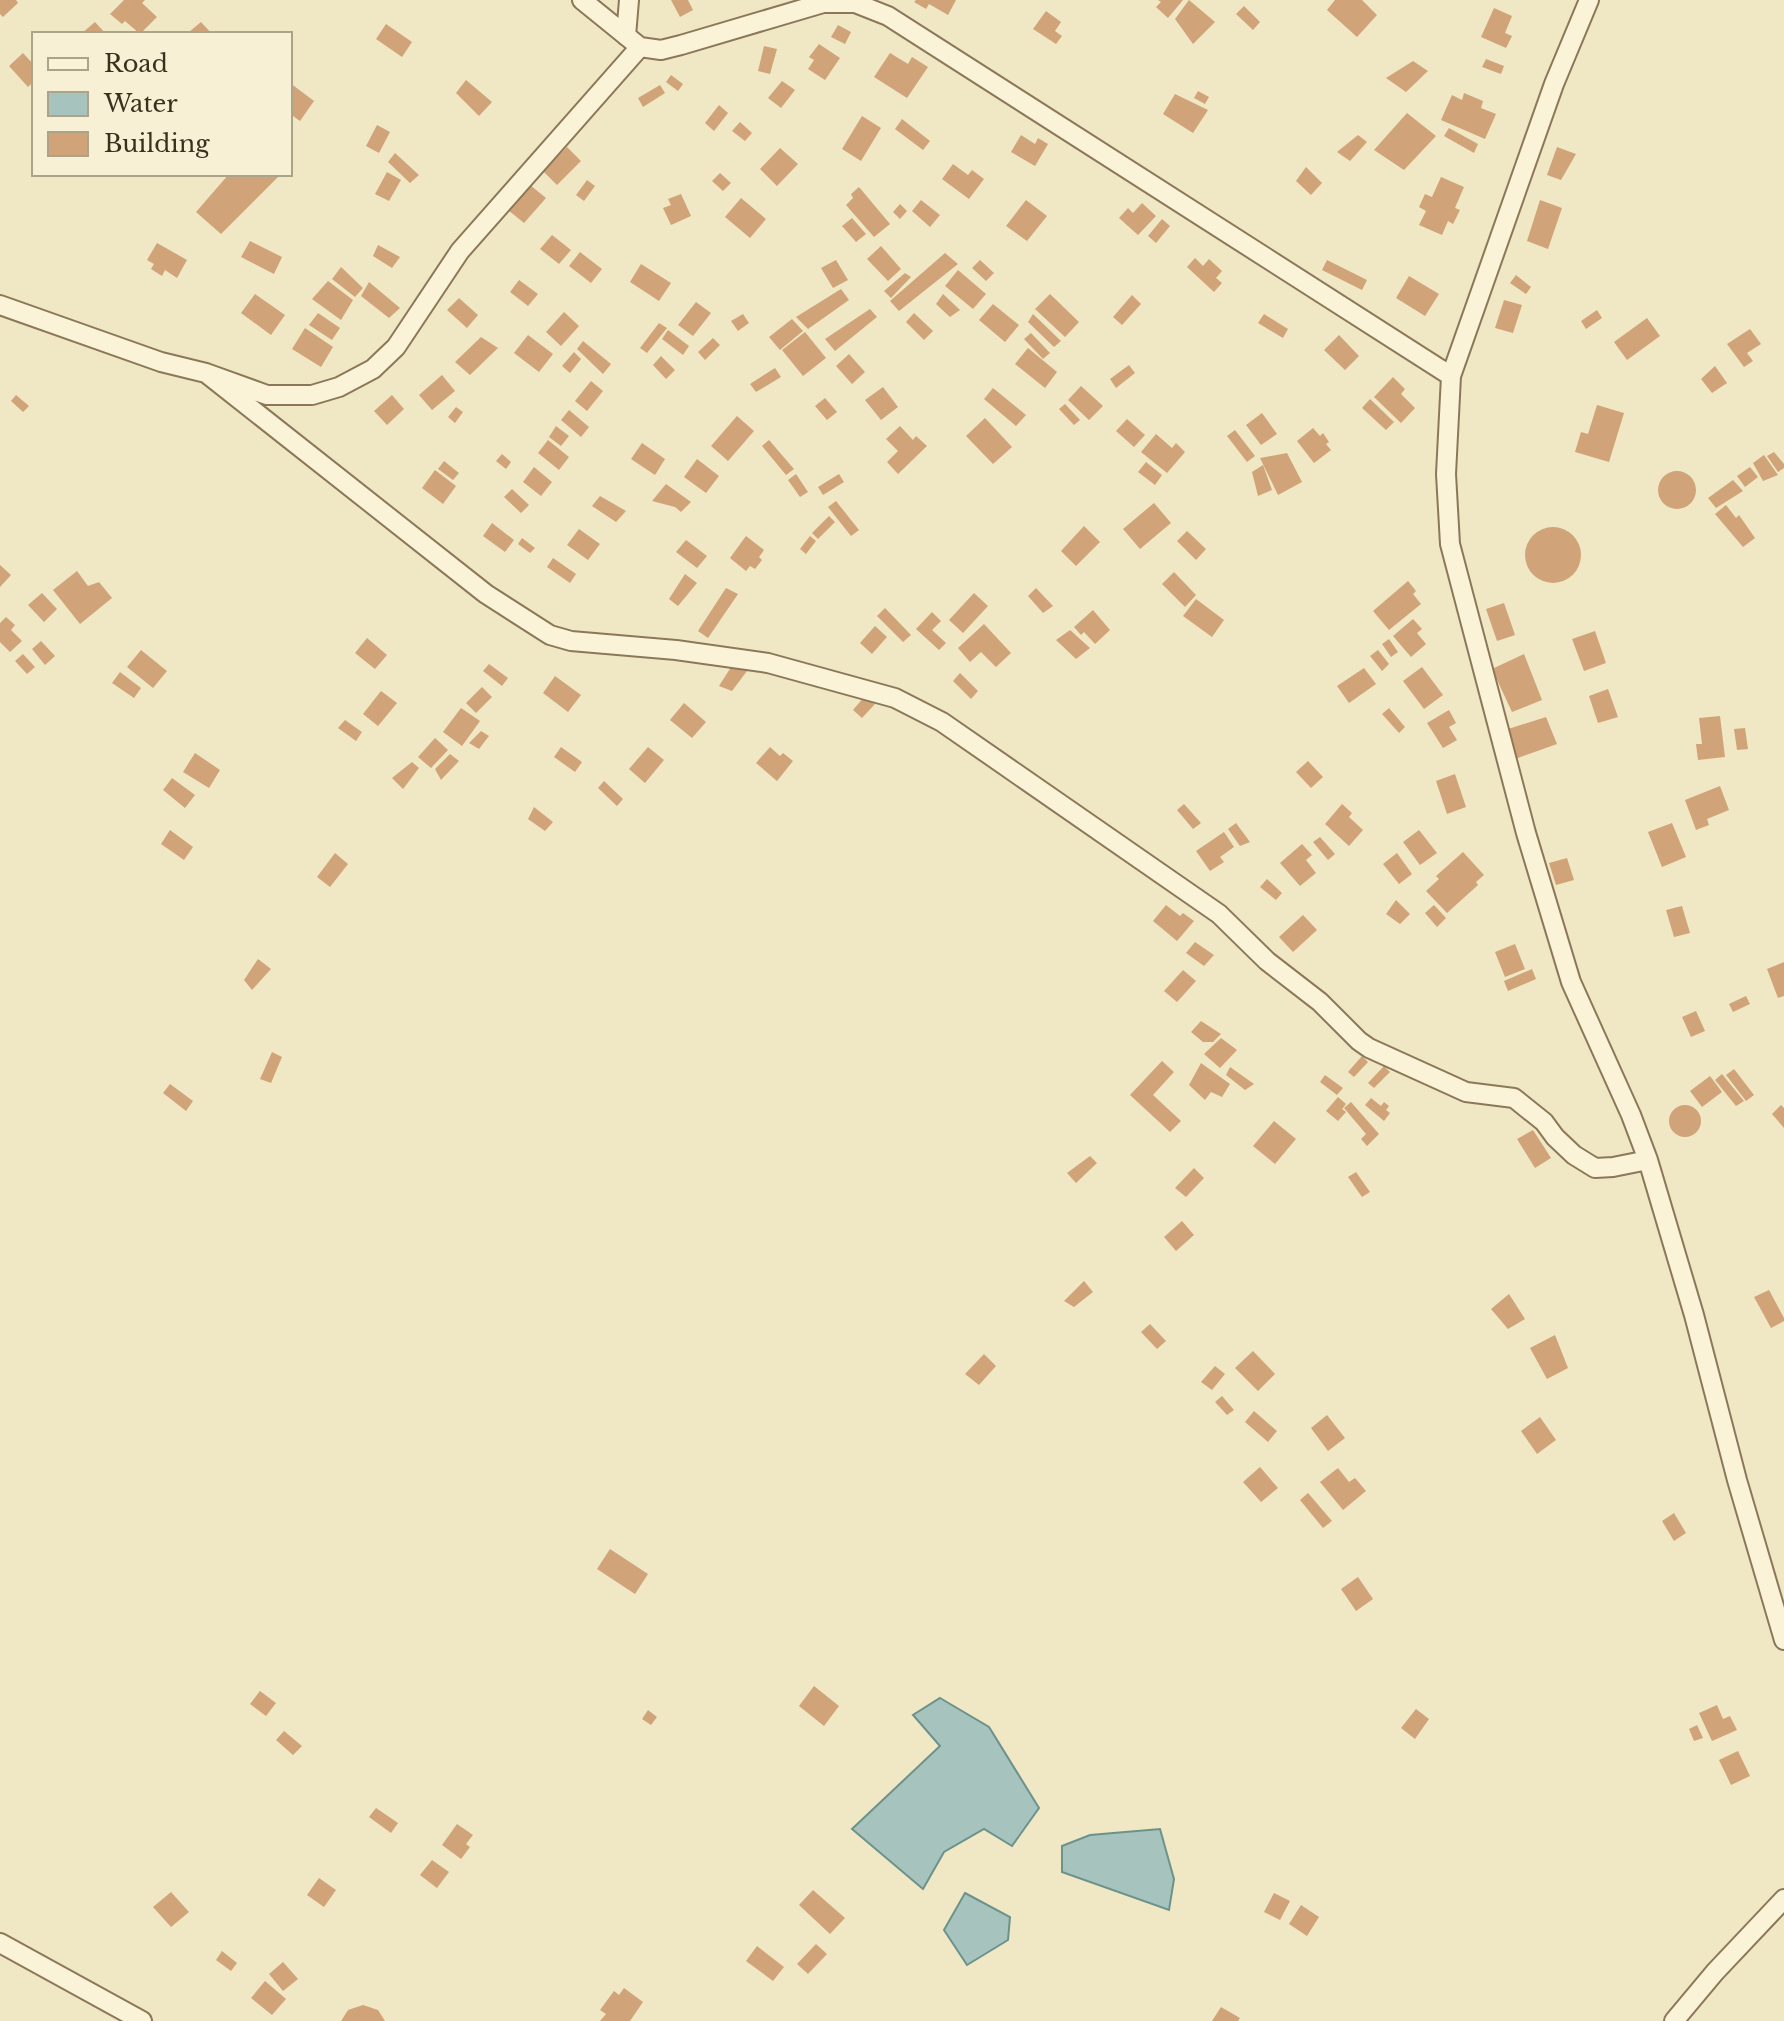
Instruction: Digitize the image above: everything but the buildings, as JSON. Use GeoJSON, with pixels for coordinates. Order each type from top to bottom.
{"type":"FeatureCollection","features":[{"type":"Feature","properties":{"kind":"street"},"geometry":{"type":"LineString","coordinates":[[582,0],[633,42],[661,50],[823,3],[892,8],[1451,376]]}},
{"type":"Feature","properties":{"kind":"street"},"geometry":{"type":"LineString","coordinates":[[0,305],[161,362],[206,373],[267,395],[312,395],[339,387],[373,369],[396,347],[460,251],[633,42],[629,0]]}},
{"type":"Feature","properties":{"kind":"street"},"geometry":{"type":"LineString","coordinates":[[1589,0],[1554,84],[1451,376],[1446,474],[1450,544],[1526,833],[1571,982],[1648,1160],[1784,1640]]}},
{"type":"Feature","properties":{"kind":"street"},"geometry":{"type":"LineString","coordinates":[[206,373],[486,594],[550,635],[571,641],[676,650],[768,663],[911,704],[942,722],[1219,914],[1267,961],[1320,1002],[1369,1048],[1466,1092],[1514,1098],[1544,1122],[1574,1155],[1595,1168],[1648,1160]]}},
{"type":"Feature","properties":{"kind":"street"},"geometry":{"type":"LineString","coordinates":[[1674,2021],[1784,1899]]}},
{"type":"Feature","properties":{"kind":"street"},"geometry":{"type":"LineString","coordinates":[[0,1943],[142,2021]]}},
{"type":"Feature","properties":{"kind":"water"},"geometry":{"type":"Polygon","coordinates":[[[940,1698],[989,1727],[1039,1808],[1012,1846],[984,1829],[944,1852],[923,1889],[852,1829],[940,1746],[913,1715],[940,1698]]]}},
{"type":"Feature","properties":{"kind":"water"},"geometry":{"type":"Polygon","coordinates":[[[1160,1829],[1174,1879],[1169,1910],[1062,1872],[1062,1846],[1090,1835],[1160,1829]]]}},
{"type":"Feature","properties":{"kind":"water"},"geometry":{"type":"Polygon","coordinates":[[[965,1893],[1010,1917],[1008,1940],[967,1965],[944,1930],[965,1893]]]}}]}
